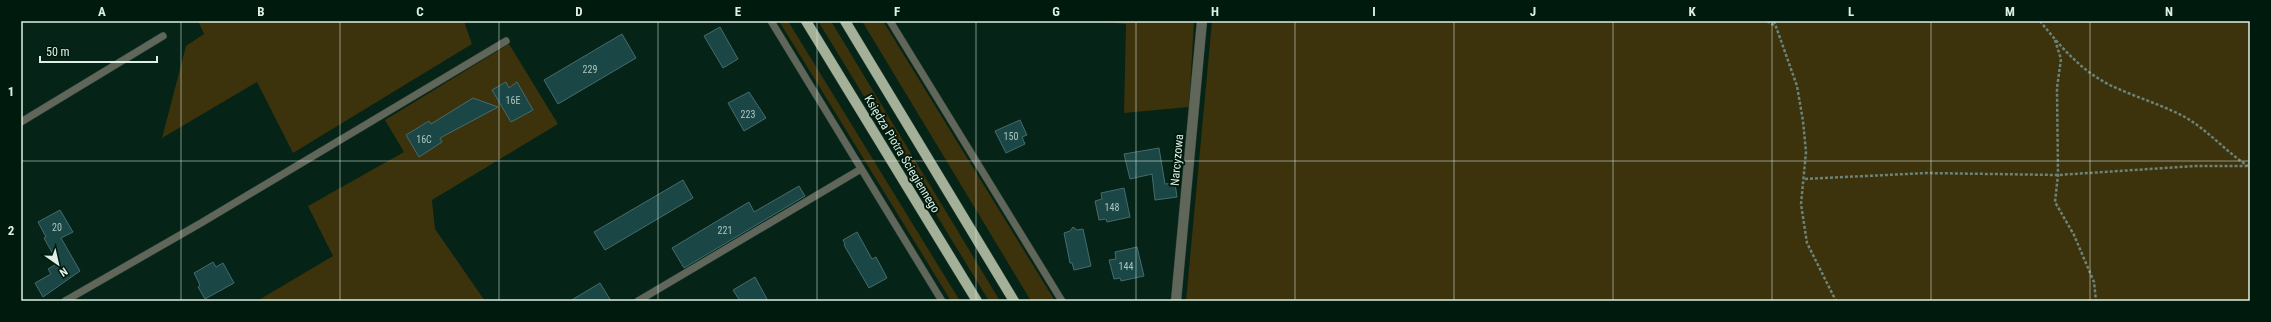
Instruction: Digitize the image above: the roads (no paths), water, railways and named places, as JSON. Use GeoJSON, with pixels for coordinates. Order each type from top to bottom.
{"type":"FeatureCollection","features":[{"type":"Feature","properties":{"kind":"main road","name":"Księdza Piotra Ściegiennego"},"geometry":{"type":"LineString","coordinates":[[806,21],[977,301]]}},
{"type":"Feature","properties":{"kind":"main road","name":"Księdza Piotra Ściegiennego"},"geometry":{"type":"LineString","coordinates":[[845,21],[1014,301]]}},
{"type":"Feature","properties":{"kind":"street","name":"Narcyzowa"},"geometry":{"type":"LineString","coordinates":[[1176,301],[1202,21]]}},
{"type":"Feature","properties":{"kind":"lane"},"geometry":{"type":"LineString","coordinates":[[771,21],[942,301]]}},
{"type":"Feature","properties":{"kind":"lane"},"geometry":{"type":"LineString","coordinates":[[890,21],[1062,301]]}},
{"type":"Feature","properties":{"kind":"lane"},"geometry":{"type":"LineString","coordinates":[[21,122],[163,36]]}},
{"type":"Feature","properties":{"kind":"lane"},"geometry":{"type":"LineString","coordinates":[[65,301],[208,219],[506,41]]}},
{"type":"Feature","properties":{"kind":"lane"},"geometry":{"type":"LineString","coordinates":[[638,301],[861,168]]}}]}
